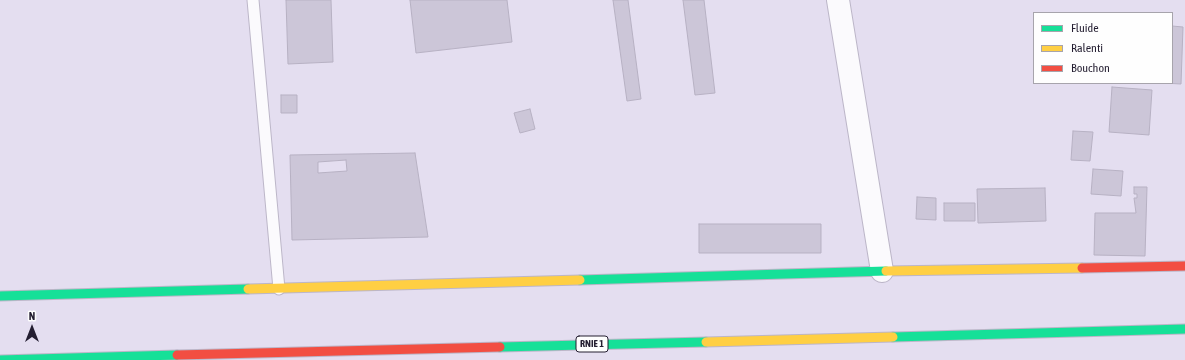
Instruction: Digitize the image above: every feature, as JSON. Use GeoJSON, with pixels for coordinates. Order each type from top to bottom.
{"type":"FeatureCollection","features":[{"type":"Feature","properties":{"kind":"main road"},"geometry":{"type":"LineString","coordinates":[[0,296],[882,271],[1185,266]]}},
{"type":"Feature","properties":{"kind":"main road","name":"RNIE 1"},"geometry":{"type":"LineString","coordinates":[[0,360],[1185,329]]}},
{"type":"Feature","properties":{"kind":"street"},"geometry":{"type":"LineString","coordinates":[[838,0],[882,271]]}},
{"type":"Feature","properties":{"kind":"lane"},"geometry":{"type":"LineString","coordinates":[[253,0],[279,289]]}},
{"type":"Feature","properties":{"kind":"building"},"geometry":{"type":"Polygon","coordinates":[[[286,0],[331,0],[333,62],[288,64],[286,0]]]}},
{"type":"Feature","properties":{"kind":"building"},"geometry":{"type":"Polygon","coordinates":[[[410,0],[507,0],[512,42],[416,53],[410,0]]]}},
{"type":"Feature","properties":{"kind":"building"},"geometry":{"type":"Polygon","coordinates":[[[613,0],[628,0],[641,99],[627,101],[613,0]]]}},
{"type":"Feature","properties":{"kind":"building"},"geometry":{"type":"Polygon","coordinates":[[[683,0],[704,0],[715,93],[695,95],[683,0]]]}},
{"type":"Feature","properties":{"kind":"building"},"geometry":{"type":"Polygon","coordinates":[[[1173,26],[1183,27],[1181,84],[1173,84],[1173,26]]]}},
{"type":"Feature","properties":{"kind":"building"},"geometry":{"type":"Polygon","coordinates":[[[1112,87],[1152,90],[1149,135],[1109,132],[1112,87]]]}},
{"type":"Feature","properties":{"kind":"building"},"geometry":{"type":"Polygon","coordinates":[[[281,95],[297,95],[297,113],[281,113],[281,95]]]}},
{"type":"Feature","properties":{"kind":"building"},"geometry":{"type":"Polygon","coordinates":[[[530,109],[535,129],[520,133],[514,113],[530,109]]]}},
{"type":"Feature","properties":{"kind":"building"},"geometry":{"type":"Polygon","coordinates":[[[1073,131],[1093,132],[1090,161],[1071,160],[1073,131]]]}},
{"type":"Feature","properties":{"kind":"building"},"geometry":{"type":"Polygon","coordinates":[[[415,153],[428,237],[292,240],[290,155],[415,153]]]}},
{"type":"Feature","properties":{"kind":"building"},"geometry":{"type":"Polygon","coordinates":[[[346,160],[347,171],[318,173],[318,162],[346,160]]]}},
{"type":"Feature","properties":{"kind":"building"},"geometry":{"type":"Polygon","coordinates":[[[1093,169],[1123,171],[1121,196],[1091,194],[1093,169]]]}},
{"type":"Feature","properties":{"kind":"building"},"geometry":{"type":"Polygon","coordinates":[[[1134,187],[1147,187],[1145,256],[1094,255],[1095,213],[1136,213],[1134,198],[1137,198],[1137,194],[1134,194],[1134,187]]]}},
{"type":"Feature","properties":{"kind":"building"},"geometry":{"type":"Polygon","coordinates":[[[1045,188],[1046,221],[978,223],[977,189],[1045,188]]]}},
{"type":"Feature","properties":{"kind":"building"},"geometry":{"type":"Polygon","coordinates":[[[917,197],[936,198],[936,220],[916,219],[917,197]]]}},
{"type":"Feature","properties":{"kind":"building"},"geometry":{"type":"Polygon","coordinates":[[[944,203],[975,203],[975,221],[944,221],[944,203]]]}},
{"type":"Feature","properties":{"kind":"building"},"geometry":{"type":"Polygon","coordinates":[[[699,224],[821,224],[821,253],[699,253],[699,224]]]}},
{"type":"Feature","properties":{"kind":"traffic: fast"},"geometry":{"type":"LineString","coordinates":[[580,280],[886,271]]}},
{"type":"Feature","properties":{"kind":"traffic: fast"},"geometry":{"type":"LineString","coordinates":[[0,296],[248,289]]}},
{"type":"Feature","properties":{"kind":"traffic: fast"},"geometry":{"type":"LineString","coordinates":[[893,337],[1185,329]]}},
{"type":"Feature","properties":{"kind":"traffic: fast"},"geometry":{"type":"LineString","coordinates":[[500,347],[706,342]]}},
{"type":"Feature","properties":{"kind":"traffic: fast"},"geometry":{"type":"LineString","coordinates":[[0,360],[177,355]]}},
{"type":"Feature","properties":{"kind":"traffic: slow"},"geometry":{"type":"LineString","coordinates":[[886,271],[1082,268]]}},
{"type":"Feature","properties":{"kind":"traffic: slow"},"geometry":{"type":"LineString","coordinates":[[248,289],[580,280]]}},
{"type":"Feature","properties":{"kind":"traffic: slow"},"geometry":{"type":"LineString","coordinates":[[706,342],[893,337]]}},
{"type":"Feature","properties":{"kind":"traffic: jam"},"geometry":{"type":"LineString","coordinates":[[1082,268],[1185,266]]}},
{"type":"Feature","properties":{"kind":"traffic: jam"},"geometry":{"type":"LineString","coordinates":[[177,355],[500,347]]}}]}
